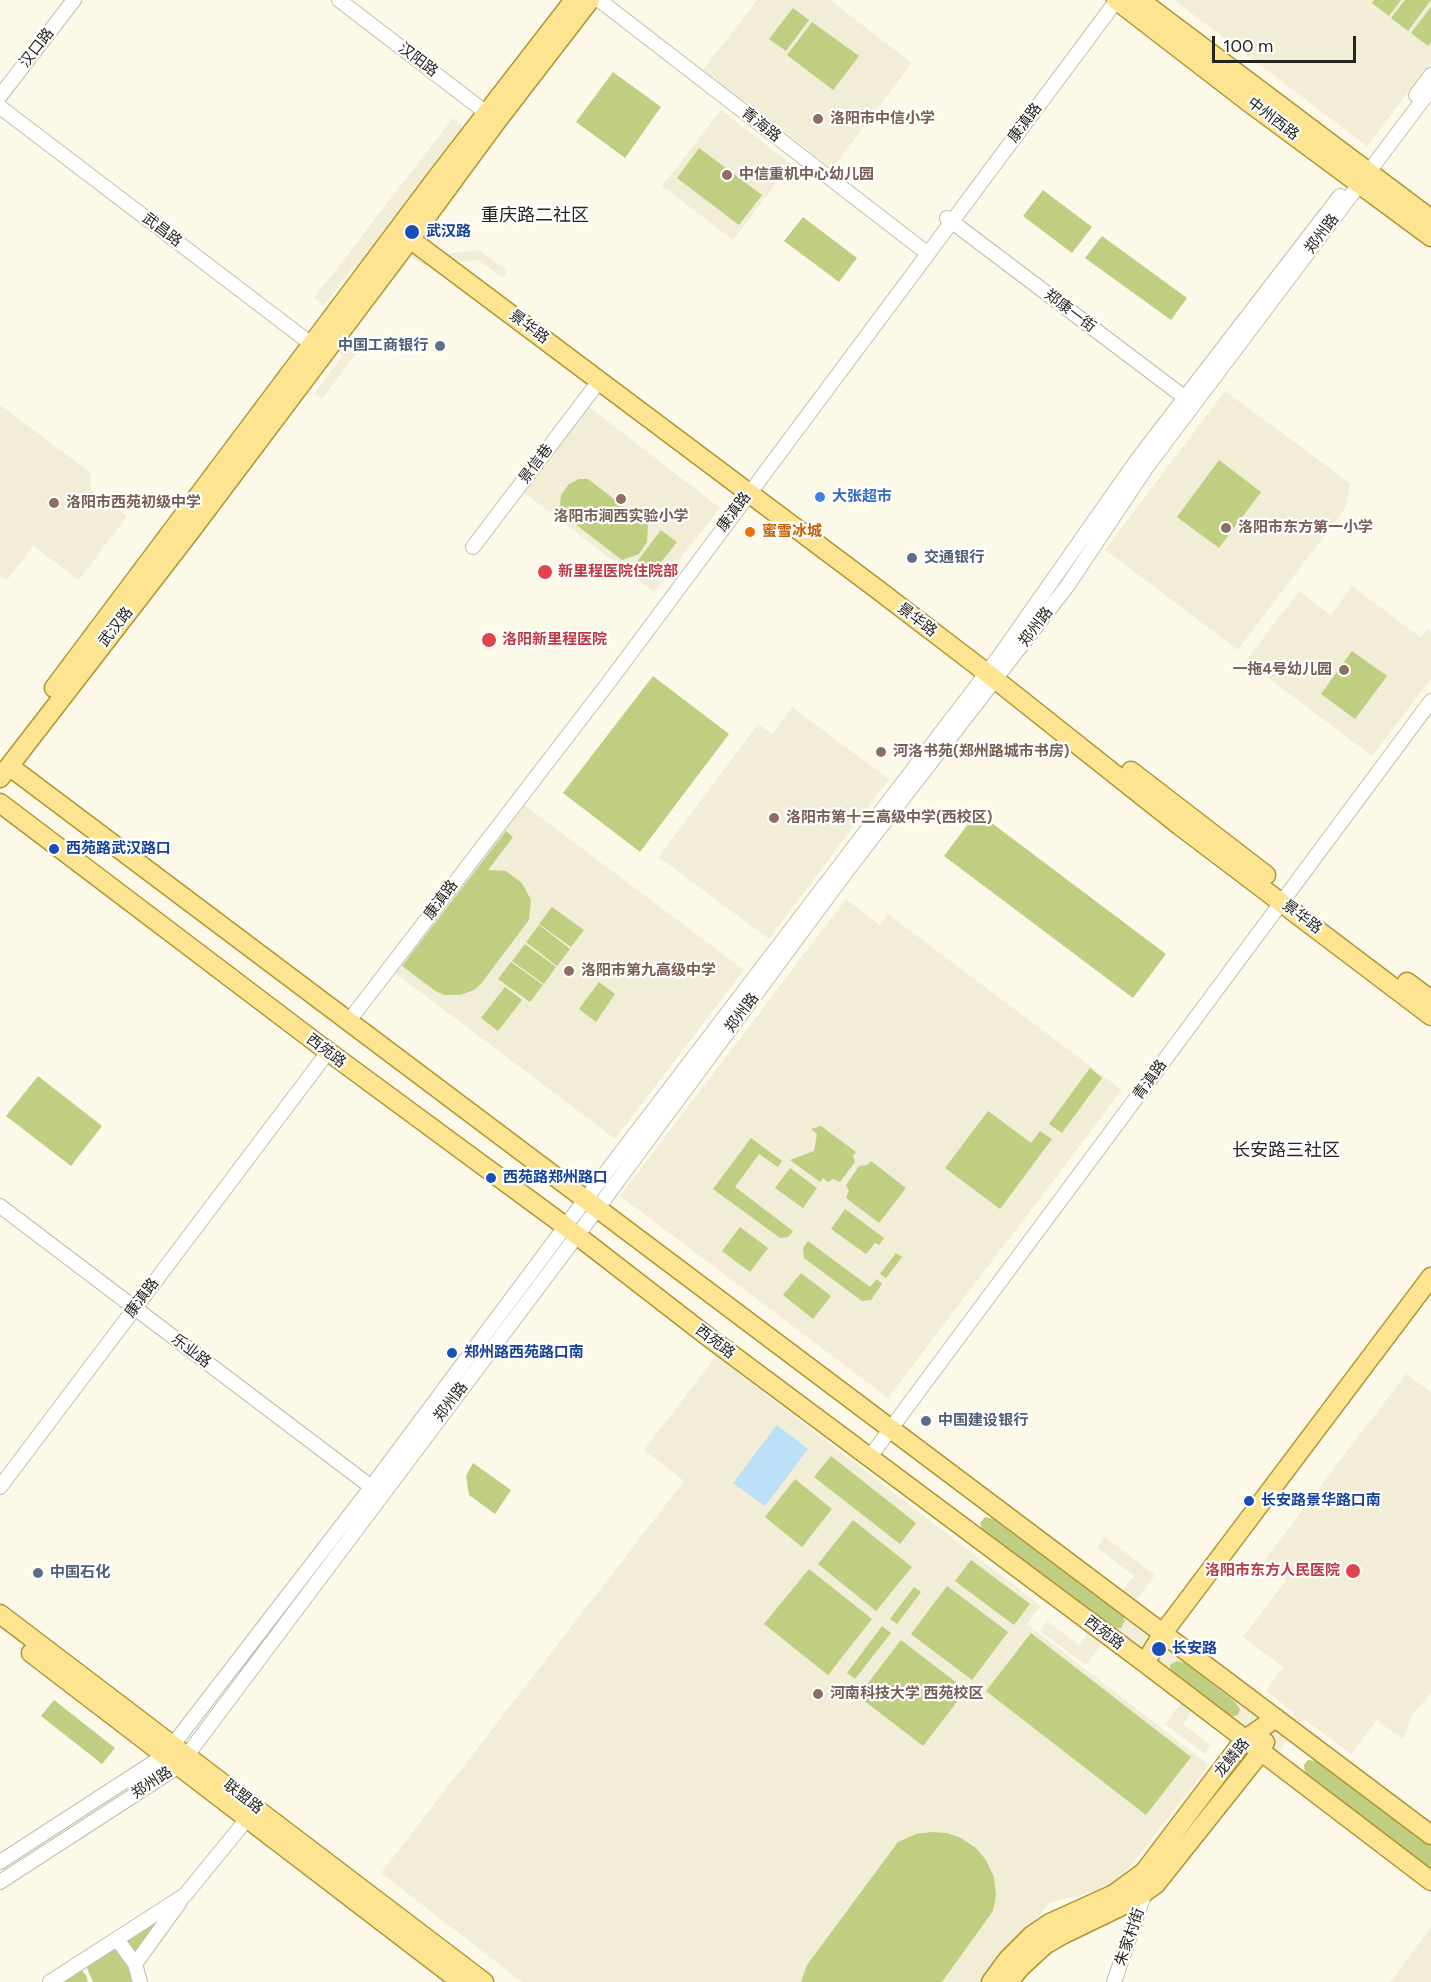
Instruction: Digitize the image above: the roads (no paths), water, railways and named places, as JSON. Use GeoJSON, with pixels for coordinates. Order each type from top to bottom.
{"type":"FeatureCollection","features":[{"type":"Feature","properties":{"kind":"main road","name":"武汉路"},"geometry":{"type":"LineString","coordinates":[[2,768],[408,230],[492,117],[574,0]]}},
{"type":"Feature","properties":{"kind":"main road","name":"武汉路"},"geometry":{"type":"LineString","coordinates":[[492,117],[590,0]]}},
{"type":"Feature","properties":{"kind":"main road","name":"中州西路"},"geometry":{"type":"LineString","coordinates":[[1117,0],[1361,176],[1431,219]]}},
{"type":"Feature","properties":{"kind":"main road","name":"中州西路"},"geometry":{"type":"LineString","coordinates":[[1140,0],[1361,176],[1431,237]]}},
{"type":"Feature","properties":{"kind":"main road","name":"景华路"},"geometry":{"type":"LineString","coordinates":[[408,230],[600,380],[749,487]]}},
{"type":"Feature","properties":{"kind":"main road","name":"景华路"},"geometry":{"type":"LineString","coordinates":[[408,230],[994,673],[1285,897],[1431,1016]]}},
{"type":"Feature","properties":{"kind":"main road"},"geometry":{"type":"LineString","coordinates":[[2,768],[345,1020],[1431,1835]]}},
{"type":"Feature","properties":{"kind":"main road","name":"西苑路"},"geometry":{"type":"LineString","coordinates":[[0,803],[325,1050],[571,1231],[869,1458],[1145,1663],[1431,1881]]}},
{"type":"Feature","properties":{"kind":"main road","name":"景华路"},"geometry":{"type":"LineString","coordinates":[[1285,897],[1431,1000]]}},
{"type":"Feature","properties":{"kind":"main road"},"geometry":{"type":"LineString","coordinates":[[1167,1636],[1431,1277]]}},
{"type":"Feature","properties":{"kind":"main road"},"geometry":{"type":"LineString","coordinates":[[1145,1663],[1431,1297]]}},
{"type":"Feature","properties":{"kind":"main road","name":"联盟路"},"geometry":{"type":"LineString","coordinates":[[0,1614],[176,1755],[247,1819],[461,1982]]}},
{"type":"Feature","properties":{"kind":"main road","name":"联盟路"},"geometry":{"type":"LineString","coordinates":[[0,1629],[176,1755],[484,1982]]}},
{"type":"Feature","properties":{"kind":"main road","name":"龙鳞路"},"geometry":{"type":"LineString","coordinates":[[991,1982],[1008,1959],[1031,1936],[1050,1923],[1113,1894],[1144,1872],[1244,1740],[1276,1718]]}},
{"type":"Feature","properties":{"kind":"main road","name":"龙鳞路"},"geometry":{"type":"LineString","coordinates":[[1009,1982],[1020,1968],[1046,1945],[1156,1884],[1261,1752],[1276,1718]]}},
{"type":"Feature","properties":{"kind":"street","name":"汉口路"},"geometry":{"type":"LineString","coordinates":[[0,96],[74,0]]}},
{"type":"Feature","properties":{"kind":"street","name":"汉阳路"},"geometry":{"type":"LineString","coordinates":[[339,0],[492,117]]}},
{"type":"Feature","properties":{"kind":"street","name":"青海路"},"geometry":{"type":"LineString","coordinates":[[599,0],[923,250]]}},
{"type":"Feature","properties":{"kind":"street","name":"康滇路"},"geometry":{"type":"LineString","coordinates":[[749,487],[923,250],[949,220],[1108,0]]}},
{"type":"Feature","properties":{"kind":"street","name":"康滇路"},"geometry":{"type":"LineString","coordinates":[[345,1020],[1117,0]]}},
{"type":"Feature","properties":{"kind":"street","name":"郑州路"},"geometry":{"type":"LineString","coordinates":[[1361,176],[1431,75]]}},
{"type":"Feature","properties":{"kind":"street","name":"郑州路"},"geometry":{"type":"LineString","coordinates":[[0,1882],[176,1755],[994,673],[1068,585],[1189,401],[1361,176],[1431,89]]}},
{"type":"Feature","properties":{"kind":"street","name":"武昌路"},"geometry":{"type":"LineString","coordinates":[[0,106],[319,349]]}},
{"type":"Feature","properties":{"kind":"street","name":"郑康一街"},"geometry":{"type":"LineString","coordinates":[[949,220],[1189,401]]}},
{"type":"Feature","properties":{"kind":"street","name":"景信巷"},"geometry":{"type":"LineString","coordinates":[[473,547],[600,380]]}},
{"type":"Feature","properties":{"kind":"street","name":"青滇路"},"geometry":{"type":"LineString","coordinates":[[869,1458],[1431,701]]}},
{"type":"Feature","properties":{"kind":"street","name":"康滇路"},"geometry":{"type":"LineString","coordinates":[[0,1473],[325,1050]]}},
{"type":"Feature","properties":{"kind":"street","name":"乐业路"},"geometry":{"type":"LineString","coordinates":[[0,1206],[128,1308],[374,1495]]}},
{"type":"Feature","properties":{"kind":"street","name":"乐业路"},"geometry":{"type":"LineString","coordinates":[[0,1217],[128,1308]]}},
{"type":"Feature","properties":{"kind":"street","name":"康滇路"},"geometry":{"type":"LineString","coordinates":[[0,1487],[128,1308]]}},
{"type":"Feature","properties":{"kind":"street","name":"郑州路"},"geometry":{"type":"LineString","coordinates":[[0,1862],[176,1755]]}},
{"type":"Feature","properties":{"kind":"street"},"geometry":{"type":"LineString","coordinates":[[135,1964],[185,1895],[247,1819]]}},
{"type":"Feature","properties":{"kind":"street","name":"朱家村街"},"geometry":{"type":"LineString","coordinates":[[1114,1982],[1145,1892]]}},
{"type":"Feature","properties":{"kind":"street"},"geometry":{"type":"LineString","coordinates":[[50,1982],[185,1895]]}},
{"type":"Feature","properties":{"kind":"street"},"geometry":{"type":"LineString","coordinates":[[117,1939],[135,1964],[140,1982]]}},
{"type":"Feature","properties":{"kind":"water"},"geometry":{"type":"Polygon","coordinates":[[[777,1425],[808,1449],[765,1506],[733,1483],[777,1425]]]}},
{"type":"Feature","properties":{"kind":"place","name":"洛阳市中信小学"},"geometry":{"type":"Point","coordinates":[818,119]}},
{"type":"Feature","properties":{"kind":"place","name":"中信重机中心幼儿园"},"geometry":{"type":"Point","coordinates":[727,175]}},
{"type":"Feature","properties":{"kind":"place","name":"武汉路"},"geometry":{"type":"Point","coordinates":[412,232]}},
{"type":"Feature","properties":{"kind":"place","name":"中国工商银行"},"geometry":{"type":"Point","coordinates":[440,346]}},
{"type":"Feature","properties":{"kind":"place","name":"大张超市"},"geometry":{"type":"Point","coordinates":[820,497]}},
{"type":"Feature","properties":{"kind":"place","name":"洛阳市涧西实验小学"},"geometry":{"type":"Point","coordinates":[621,499]}},
{"type":"Feature","properties":{"kind":"place","name":"洛阳市西苑初级中学"},"geometry":{"type":"Point","coordinates":[54,503]}},
{"type":"Feature","properties":{"kind":"place","name":"洛阳市东方第一小学"},"geometry":{"type":"Point","coordinates":[1226,528]}},
{"type":"Feature","properties":{"kind":"place","name":"蜜雪冰城"},"geometry":{"type":"Point","coordinates":[750,532]}},
{"type":"Feature","properties":{"kind":"place","name":"交通银行"},"geometry":{"type":"Point","coordinates":[912,558]}},
{"type":"Feature","properties":{"kind":"place","name":"新里程医院住院部"},"geometry":{"type":"Point","coordinates":[545,572]}},
{"type":"Feature","properties":{"kind":"place","name":"洛阳新里程医院"},"geometry":{"type":"Point","coordinates":[489,640]}},
{"type":"Feature","properties":{"kind":"place","name":"一拖4号幼儿园"},"geometry":{"type":"Point","coordinates":[1344,670]}},
{"type":"Feature","properties":{"kind":"place","name":"河洛书苑(郑州路城市书房)"},"geometry":{"type":"Point","coordinates":[881,752]}},
{"type":"Feature","properties":{"kind":"place","name":"洛阳市第十三高级中学(西校区)"},"geometry":{"type":"Point","coordinates":[774,818]}},
{"type":"Feature","properties":{"kind":"place","name":"西苑路武汉路口"},"geometry":{"type":"Point","coordinates":[54,849]}},
{"type":"Feature","properties":{"kind":"place","name":"洛阳市第九高级中学"},"geometry":{"type":"Point","coordinates":[569,971]}},
{"type":"Feature","properties":{"kind":"place","name":"西苑路郑州路口"},"geometry":{"type":"Point","coordinates":[491,1178]}},
{"type":"Feature","properties":{"kind":"place","name":"郑州路西苑路口南"},"geometry":{"type":"Point","coordinates":[452,1353]}},
{"type":"Feature","properties":{"kind":"place","name":"中国建设银行"},"geometry":{"type":"Point","coordinates":[926,1421]}},
{"type":"Feature","properties":{"kind":"place","name":"长安路景华路口南"},"geometry":{"type":"Point","coordinates":[1249,1501]}},
{"type":"Feature","properties":{"kind":"place","name":"洛阳市东方人民医院"},"geometry":{"type":"Point","coordinates":[1353,1571]}},
{"type":"Feature","properties":{"kind":"place","name":"中国石化"},"geometry":{"type":"Point","coordinates":[38,1573]}},
{"type":"Feature","properties":{"kind":"place","name":"长安路"},"geometry":{"type":"Point","coordinates":[1159,1649]}},
{"type":"Feature","properties":{"kind":"place","name":"河南科技大学 西苑校区"},"geometry":{"type":"Point","coordinates":[818,1694]}},
{"type":"Feature","properties":{"kind":"district","name":"重庆路二社区"},"geometry":{"type":"Point","coordinates":[535,216]}},
{"type":"Feature","properties":{"kind":"district","name":"长安路三社区"},"geometry":{"type":"Point","coordinates":[1286,1151]}}]}
